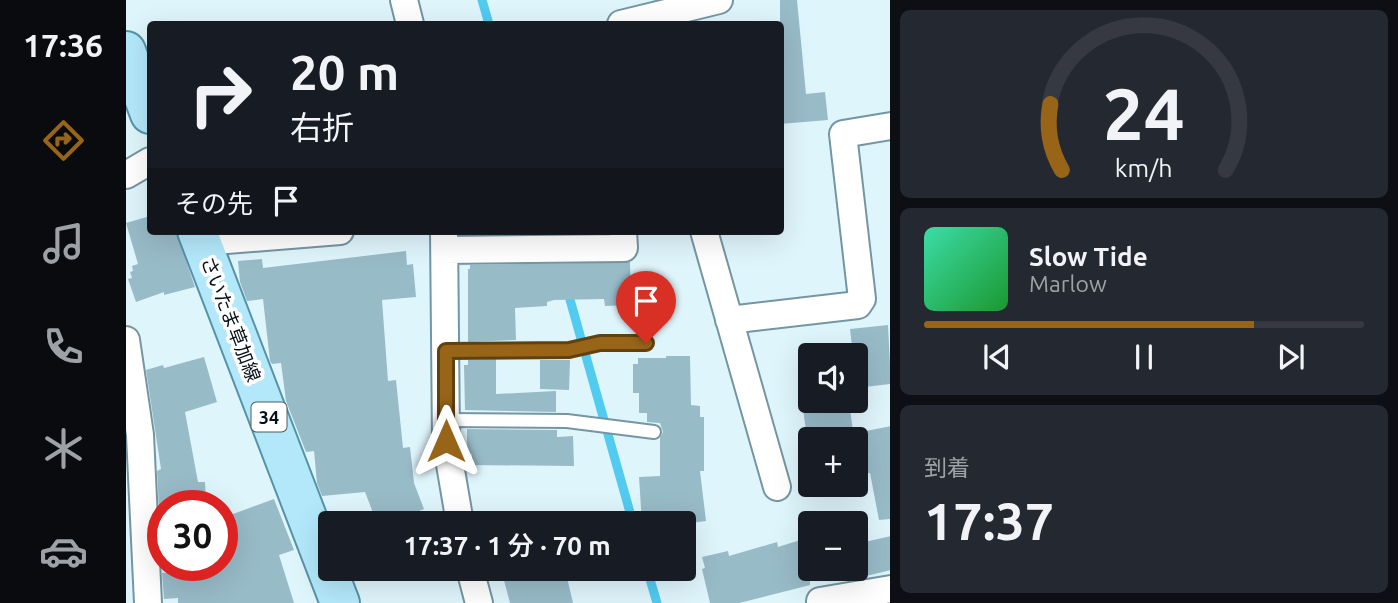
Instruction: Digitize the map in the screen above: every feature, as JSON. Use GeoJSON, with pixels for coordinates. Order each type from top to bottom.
{"type":"FeatureCollection","features":[{"type":"Feature","properties":{"kind":"main road"},"geometry":{"type":"LineString","coordinates":[[126,51],[147,103]]}},
{"type":"Feature","properties":{"kind":"main road","name":"さいたま草加線"},"geometry":{"type":"LineString","coordinates":[[200,237],[340,603]]}},
{"type":"Feature","properties":{"kind":"street"},"geometry":{"type":"LineString","coordinates":[[404,0],[409,21]]}},
{"type":"Feature","properties":{"kind":"street"},"geometry":{"type":"LineString","coordinates":[[644,21],[719,0]]}},
{"type":"Feature","properties":{"kind":"street"},"geometry":{"type":"LineString","coordinates":[[729,320],[858,305],[862,299],[843,134],[890,127]]}},
{"type":"Feature","properties":{"kind":"street"},"geometry":{"type":"LineString","coordinates":[[126,175],[147,163]]}},
{"type":"Feature","properties":{"kind":"street"},"geometry":{"type":"LineString","coordinates":[[200,237],[247,235]]}},
{"type":"Feature","properties":{"kind":"street"},"geometry":{"type":"LineString","coordinates":[[458,511],[446,441],[445,241],[624,248],[623,235]]}},
{"type":"Feature","properties":{"kind":"street"},"geometry":{"type":"LineString","coordinates":[[705,235],[777,486]]}},
{"type":"Feature","properties":{"kind":"street"},"geometry":{"type":"LineString","coordinates":[[126,340],[140,435],[148,603]]}},
{"type":"Feature","properties":{"kind":"street"},"geometry":{"type":"LineString","coordinates":[[473,581],[479,603]]}},
{"type":"Feature","properties":{"kind":"street"},"geometry":{"type":"LineString","coordinates":[[820,601],[890,589]]}},
{"type":"Feature","properties":{"kind":"lane"},"geometry":{"type":"LineString","coordinates":[[446,351],[569,350],[600,343],[646,343]]}},
{"type":"Feature","properties":{"kind":"lane"},"geometry":{"type":"LineString","coordinates":[[446,420],[567,421],[654,432]]}},
{"type":"Feature","properties":{"kind":"building"},"geometry":{"type":"Polygon","coordinates":[[[780,0],[797,0],[806,94],[825,92],[828,120],[784,124],[784,21],[780,21],[780,0]]]}},
{"type":"Feature","properties":{"kind":"building"},"geometry":{"type":"Polygon","coordinates":[[[147,217],[147,235],[177,235],[195,287],[164,295],[164,292],[136,302],[128,279],[132,278],[132,266],[138,264],[126,223],[147,217]]]}},
{"type":"Feature","properties":{"kind":"building"},"geometry":{"type":"Polygon","coordinates":[[[406,251],[407,265],[413,264],[416,297],[382,300],[388,381],[396,380],[403,448],[410,447],[414,483],[424,509],[372,511],[365,492],[322,496],[317,483],[314,451],[306,452],[286,401],[281,363],[272,364],[270,361],[263,299],[247,301],[240,282],[238,261],[262,259],[263,268],[406,251]]]}},
{"type":"Feature","properties":{"kind":"building"},"geometry":{"type":"Polygon","coordinates":[[[630,262],[631,305],[605,306],[604,299],[554,300],[547,302],[547,306],[515,308],[516,340],[468,342],[470,265],[630,262]]]}},
{"type":"Feature","properties":{"kind":"building"},"geometry":{"type":"Polygon","coordinates":[[[888,325],[890,384],[868,387],[868,343],[852,343],[850,329],[888,325]]]}},
{"type":"Feature","properties":{"kind":"building"},"geometry":{"type":"Polygon","coordinates":[[[690,356],[691,405],[700,406],[700,417],[704,417],[704,471],[700,471],[706,521],[696,522],[696,511],[641,511],[639,477],[660,476],[660,438],[663,432],[660,423],[647,422],[647,413],[639,413],[639,393],[633,393],[633,364],[638,364],[638,358],[690,356]]]}},
{"type":"Feature","properties":{"kind":"building"},"geometry":{"type":"Polygon","coordinates":[[[204,357],[217,402],[185,412],[198,482],[205,482],[205,490],[158,490],[157,471],[161,469],[146,370],[163,365],[164,368],[204,357]]]}},
{"type":"Feature","properties":{"kind":"building"},"geometry":{"type":"Polygon","coordinates":[[[496,359],[496,394],[556,391],[556,412],[465,410],[464,365],[468,365],[468,360],[496,359]]]}},
{"type":"Feature","properties":{"kind":"building"},"geometry":{"type":"Polygon","coordinates":[[[540,360],[570,360],[569,390],[540,389],[540,360]]]}},
{"type":"Feature","properties":{"kind":"building"},"geometry":{"type":"Polygon","coordinates":[[[804,413],[851,413],[852,427],[805,427],[804,413]]]}},
{"type":"Feature","properties":{"kind":"building"},"geometry":{"type":"Polygon","coordinates":[[[890,426],[890,519],[879,520],[870,473],[868,431],[890,426]]]}},
{"type":"Feature","properties":{"kind":"building"},"geometry":{"type":"Polygon","coordinates":[[[467,429],[557,430],[557,437],[573,436],[574,466],[471,465],[472,454],[467,454],[467,429]]]}},
{"type":"Feature","properties":{"kind":"building"},"geometry":{"type":"Polygon","coordinates":[[[274,499],[294,550],[279,555],[294,603],[178,603],[178,598],[164,599],[163,581],[238,581],[238,512],[274,499]]]}},
{"type":"Feature","properties":{"kind":"building"},"geometry":{"type":"Polygon","coordinates":[[[890,536],[890,570],[868,576],[868,541],[890,536]]]}},
{"type":"Feature","properties":{"kind":"building"},"geometry":{"type":"Polygon","coordinates":[[[798,541],[798,581],[810,581],[810,585],[739,603],[710,603],[702,557],[728,551],[729,556],[777,542],[778,547],[798,541]]]}},
{"type":"Feature","properties":{"kind":"building"},"geometry":{"type":"Polygon","coordinates":[[[504,581],[568,581],[573,603],[510,603],[504,581]]]}},
{"type":"Feature","properties":{"kind":"waterway"},"geometry":{"type":"LineString","coordinates":[[482,0],[488,21]]}},
{"type":"Feature","properties":{"kind":"waterway"},"geometry":{"type":"LineString","coordinates":[[567,289],[630,511]]}},
{"type":"Feature","properties":{"kind":"waterway"},"geometry":{"type":"LineString","coordinates":[[651,581],[657,603]]}},
{"type":"Feature","properties":{"kind":"route"},"geometry":{"type":"LineString","coordinates":[[446,441],[446,351],[569,350],[600,343],[646,343]]}}]}
